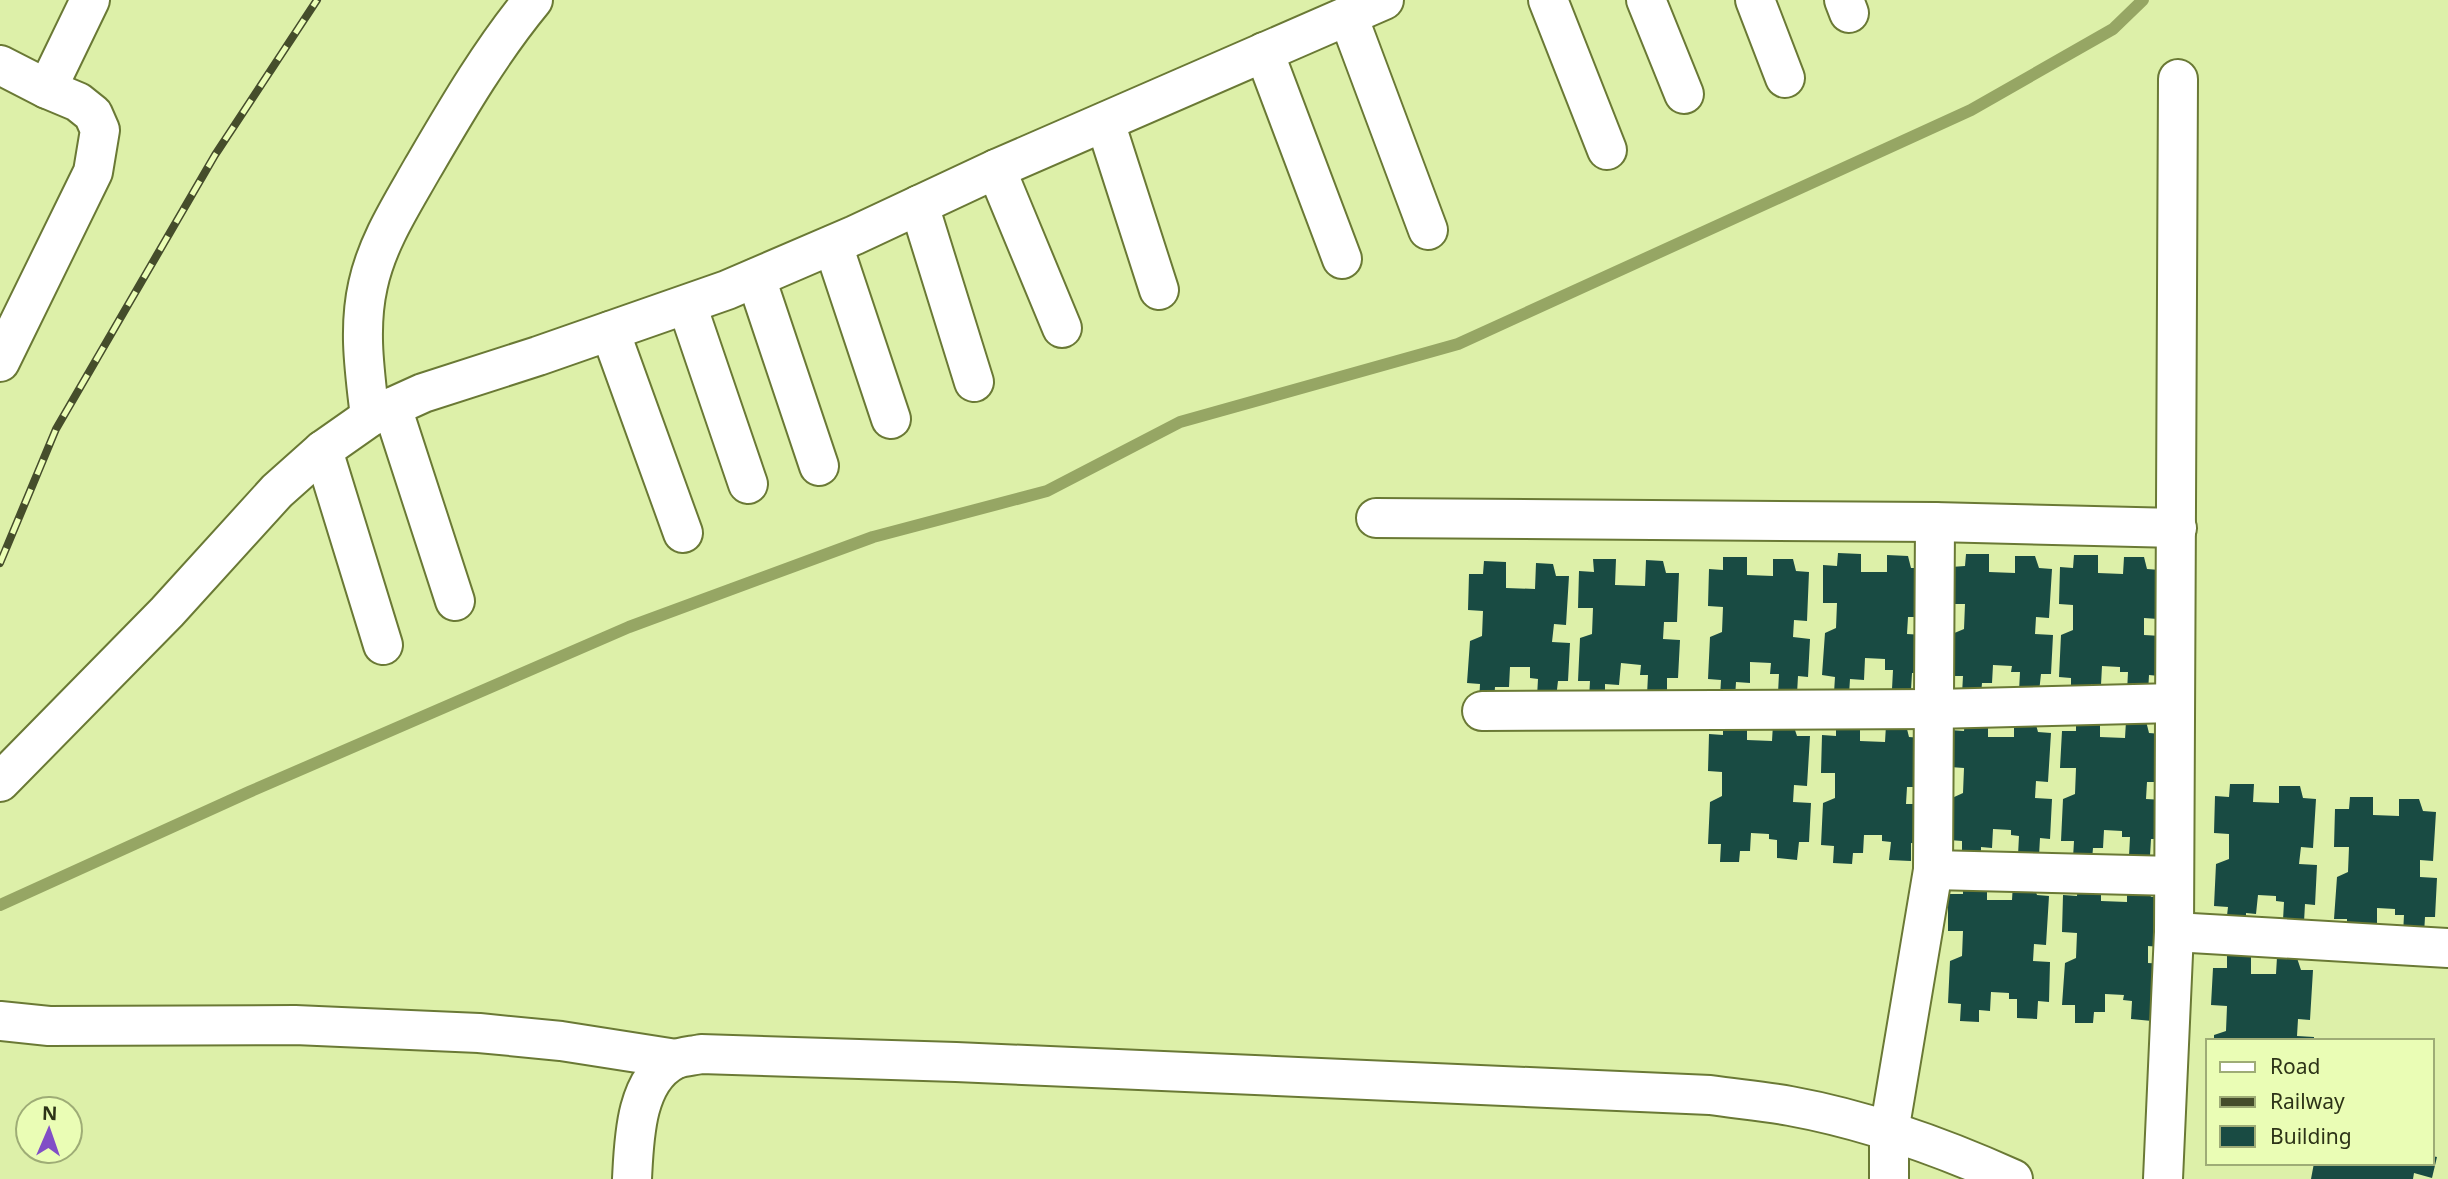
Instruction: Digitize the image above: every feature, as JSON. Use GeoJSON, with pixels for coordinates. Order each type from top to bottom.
{"type":"FeatureCollection","features":[{"type":"Feature","properties":{"kind":"street"},"geometry":{"type":"LineString","coordinates":[[47,89],[90,0]]}},
{"type":"Feature","properties":{"kind":"street"},"geometry":{"type":"LineString","coordinates":[[455,601],[381,412],[362,347],[363,319],[368,285],[389,226],[475,79],[533,0]]}},
{"type":"Feature","properties":{"kind":"street"},"geometry":{"type":"LineString","coordinates":[[0,782],[167,612],[277,491],[323,450],[381,412],[423,393],[687,305],[756,278],[996,169],[1384,0]]}},
{"type":"Feature","properties":{"kind":"street"},"geometry":{"type":"LineString","coordinates":[[1548,0],[1607,150]]}},
{"type":"Feature","properties":{"kind":"street"},"geometry":{"type":"LineString","coordinates":[[1646,0],[1684,94]]}},
{"type":"Feature","properties":{"kind":"street"},"geometry":{"type":"LineString","coordinates":[[1755,0],[1785,78]]}},
{"type":"Feature","properties":{"kind":"street"},"geometry":{"type":"LineString","coordinates":[[1348,16],[1428,229]]}},
{"type":"Feature","properties":{"kind":"street"},"geometry":{"type":"LineString","coordinates":[[1264,52],[1342,259]]}},
{"type":"Feature","properties":{"kind":"street"},"geometry":{"type":"LineString","coordinates":[[0,65],[78,102],[93,114],[100,130],[93,172],[0,362]]}},
{"type":"Feature","properties":{"kind":"street"},"geometry":{"type":"LineString","coordinates":[[2163,1179],[2174,932],[2178,79]]}},
{"type":"Feature","properties":{"kind":"street"},"geometry":{"type":"LineString","coordinates":[[1105,122],[1159,290]]}},
{"type":"Feature","properties":{"kind":"street"},"geometry":{"type":"LineString","coordinates":[[996,169],[1062,328]]}},
{"type":"Feature","properties":{"kind":"street"},"geometry":{"type":"LineString","coordinates":[[919,205],[974,383]]}},
{"type":"Feature","properties":{"kind":"street"},"geometry":{"type":"LineString","coordinates":[[832,245],[891,419]]}},
{"type":"Feature","properties":{"kind":"street"},"geometry":{"type":"LineString","coordinates":[[756,278],[819,466]]}},
{"type":"Feature","properties":{"kind":"street"},"geometry":{"type":"LineString","coordinates":[[687,305],[748,484]]}},
{"type":"Feature","properties":{"kind":"street"},"geometry":{"type":"LineString","coordinates":[[610,331],[683,533]]}},
{"type":"Feature","properties":{"kind":"street"},"geometry":{"type":"LineString","coordinates":[[323,450],[383,645]]}},
{"type":"Feature","properties":{"kind":"street"},"geometry":{"type":"LineString","coordinates":[[1376,518],[1935,522],[2177,528]]}},
{"type":"Feature","properties":{"kind":"street"},"geometry":{"type":"LineString","coordinates":[[1889,1179],[1889,1132],[1933,870],[1935,522]]}},
{"type":"Feature","properties":{"kind":"street"},"geometry":{"type":"LineString","coordinates":[[1482,710],[1935,709],[2175,704]]}},
{"type":"Feature","properties":{"kind":"street"},"geometry":{"type":"LineString","coordinates":[[1933,870],[2174,876]]}},
{"type":"Feature","properties":{"kind":"street"},"geometry":{"type":"LineString","coordinates":[[2174,932],[2448,948]]}},
{"type":"Feature","properties":{"kind":"street"},"geometry":{"type":"LineString","coordinates":[[0,1021],[49,1026],[295,1025],[479,1033],[561,1041],[676,1059],[701,1054],[956,1062],[1710,1095],[1790,1106],[1869,1124],[1963,1156],[2013,1179]]}},
{"type":"Feature","properties":{"kind":"street"},"geometry":{"type":"LineString","coordinates":[[632,1179],[645,1091],[658,1072],[676,1059]]}},
{"type":"Feature","properties":{"kind":"building"},"geometry":{"type":"Polygon","coordinates":[[[1838,553],[1861,554],[1861,572],[1887,572],[1887,555],[1908,556],[1911,568],[1923,568],[1921,617],[1908,617],[1907,634],[1925,635],[1923,673],[1912,673],[1911,690],[1892,689],[1893,670],[1885,670],[1885,659],[1865,658],[1864,680],[1850,679],[1849,695],[1834,693],[1835,677],[1822,675],[1825,633],[1836,628],[1837,603],[1823,603],[1823,565],[1837,566],[1838,553]]]}},
{"type":"Feature","properties":{"kind":"building"},"geometry":{"type":"Polygon","coordinates":[[[1966,554],[1989,554],[1989,572],[2015,573],[2015,556],[2035,556],[2039,568],[2052,569],[2049,618],[2036,617],[2035,634],[2053,635],[2051,674],[2041,674],[2039,692],[2019,691],[2020,672],[2011,672],[2012,666],[1993,665],[1992,683],[1982,683],[1981,695],[1962,694],[1963,676],[1950,676],[1952,634],[1964,629],[1965,604],[1950,604],[1951,567],[1965,566],[1966,554]]]}},
{"type":"Feature","properties":{"kind":"building"},"geometry":{"type":"Polygon","coordinates":[[[2074,555],[2098,555],[2098,573],[2123,574],[2124,557],[2144,557],[2147,569],[2160,570],[2158,619],[2144,618],[2144,635],[2161,636],[2159,676],[2149,675],[2148,693],[2127,692],[2128,672],[2120,672],[2120,667],[2102,666],[2101,685],[2091,684],[2090,695],[2071,695],[2071,678],[2059,677],[2061,635],[2073,630],[2073,605],[2059,604],[2060,567],[2073,568],[2074,555]]]}},
{"type":"Feature","properties":{"kind":"building"},"geometry":{"type":"Polygon","coordinates":[[[1723,557],[1747,557],[1747,575],[1773,576],[1773,559],[1793,559],[1796,571],[1809,572],[1807,621],[1794,620],[1793,637],[1810,639],[1808,677],[1798,676],[1797,694],[1778,693],[1779,674],[1770,674],[1771,663],[1750,662],[1750,683],[1736,682],[1735,698],[1720,697],[1721,680],[1708,679],[1710,637],[1722,632],[1723,607],[1708,606],[1709,569],[1723,570],[1723,557]]]}},
{"type":"Feature","properties":{"kind":"building"},"geometry":{"type":"Polygon","coordinates":[[[1593,559],[1616,559],[1615,585],[1645,586],[1646,560],[1663,561],[1666,573],[1679,573],[1677,622],[1664,622],[1663,639],[1680,640],[1678,678],[1667,678],[1667,695],[1647,695],[1648,675],[1640,675],[1641,665],[1621,663],[1619,685],[1605,684],[1605,700],[1589,699],[1590,681],[1578,681],[1580,638],[1592,634],[1593,608],[1578,608],[1579,571],[1594,572],[1593,559]]]}},
{"type":"Feature","properties":{"kind":"building"},"geometry":{"type":"Polygon","coordinates":[[[1484,561],[1506,562],[1506,588],[1535,589],[1536,563],[1553,564],[1556,576],[1569,576],[1566,625],[1554,624],[1552,642],[1570,643],[1568,681],[1558,681],[1556,698],[1537,697],[1538,679],[1530,678],[1530,667],[1510,667],[1509,687],[1495,687],[1494,702],[1479,702],[1480,684],[1467,683],[1470,641],[1482,636],[1483,611],[1468,610],[1469,574],[1483,574],[1484,561]]]}},
{"type":"Feature","properties":{"kind":"building"},"geometry":{"type":"Polygon","coordinates":[[[1965,718],[1988,718],[1988,737],[2014,737],[2014,720],[2035,721],[2038,732],[2051,733],[2048,782],[2036,781],[2035,798],[2052,799],[2050,839],[2040,838],[2039,856],[2018,855],[2019,836],[2011,835],[2011,830],[1993,829],[1992,848],[1981,847],[1981,859],[1962,858],[1962,841],[1949,840],[1952,798],[1963,793],[1964,768],[1950,767],[1950,730],[1964,731],[1965,718]]]}},
{"type":"Feature","properties":{"kind":"building"},"geometry":{"type":"Polygon","coordinates":[[[2076,719],[2100,719],[2100,737],[2125,738],[2126,721],[2146,721],[2149,733],[2162,734],[2159,782],[2147,782],[2146,799],[2164,800],[2162,839],[2151,839],[2150,856],[2129,856],[2130,837],[2122,837],[2122,831],[2104,830],[2103,848],[2093,848],[2092,860],[2073,858],[2074,841],[2061,841],[2063,799],[2075,794],[2076,768],[2060,768],[2062,731],[2076,731],[2076,719]]]}},
{"type":"Feature","properties":{"kind":"building"},"geometry":{"type":"Polygon","coordinates":[[[1723,722],[1747,722],[1747,740],[1772,741],[1773,724],[1793,724],[1797,736],[1810,736],[1807,786],[1794,785],[1793,802],[1811,803],[1809,842],[1799,842],[1797,860],[1777,858],[1777,840],[1769,839],[1769,834],[1751,833],[1750,851],[1740,851],[1739,862],[1720,862],[1721,844],[1708,844],[1710,802],[1722,796],[1722,772],[1708,771],[1709,734],[1723,735],[1723,722]]]}},
{"type":"Feature","properties":{"kind":"building"},"geometry":{"type":"Polygon","coordinates":[[[1836,723],[1860,724],[1860,741],[1885,742],[1886,725],[1906,725],[1909,737],[1922,738],[1920,787],[1907,787],[1906,804],[1923,804],[1921,844],[1911,843],[1911,861],[1889,860],[1891,842],[1882,841],[1882,835],[1864,835],[1863,853],[1853,853],[1852,864],[1833,863],[1834,846],[1821,845],[1823,803],[1835,798],[1835,773],[1821,773],[1822,735],[1836,736],[1836,723]]]}},
{"type":"Feature","properties":{"kind":"building"},"geometry":{"type":"Polygon","coordinates":[[[2230,784],[2254,784],[2253,802],[2279,803],[2279,786],[2300,786],[2303,798],[2316,799],[2313,848],[2301,847],[2299,864],[2317,865],[2315,905],[2305,904],[2304,922],[2283,920],[2284,902],[2276,901],[2276,896],[2258,895],[2256,914],[2246,913],[2246,924],[2226,924],[2228,907],[2214,906],[2216,864],[2229,859],[2229,834],[2214,833],[2215,796],[2229,797],[2230,784]]]}},
{"type":"Feature","properties":{"kind":"building"},"geometry":{"type":"Polygon","coordinates":[[[2350,797],[2373,797],[2373,815],[2399,816],[2399,799],[2419,799],[2423,811],[2436,812],[2433,861],[2420,860],[2420,877],[2437,878],[2435,917],[2425,917],[2424,934],[2403,934],[2404,915],[2395,915],[2395,909],[2377,908],[2377,926],[2347,937],[2347,919],[2334,919],[2337,877],[2348,872],[2349,847],[2334,847],[2335,809],[2349,809],[2350,797]]]}},
{"type":"Feature","properties":{"kind":"building"},"geometry":{"type":"Polygon","coordinates":[[[1963,881],[1987,881],[1987,900],[2012,900],[2013,883],[2033,884],[2037,895],[2049,896],[2046,945],[2034,944],[2033,961],[2050,962],[2049,1002],[2038,1001],[2037,1019],[2017,1018],[2017,999],[2009,999],[2009,993],[1991,992],[1990,1011],[1979,1010],[1979,1022],[1960,1021],[1961,1004],[1948,1003],[1950,961],[1962,956],[1963,931],[1948,931],[1948,894],[1963,894],[1963,881]]]}},
{"type":"Feature","properties":{"kind":"building"},"geometry":{"type":"Polygon","coordinates":[[[2078,883],[2101,883],[2101,901],[2127,902],[2127,885],[2147,885],[2151,897],[2164,897],[2161,947],[2148,946],[2148,963],[2165,964],[2152,1021],[2131,1019],[2132,1001],[2123,1000],[2124,995],[2105,994],[2105,1012],[2094,1012],[2093,1023],[2075,1023],[2075,1005],[2062,1005],[2065,963],[2076,958],[2077,933],[2062,932],[2063,895],[2077,896],[2078,883]]]}},
{"type":"Feature","properties":{"kind":"building"},"geometry":{"type":"Polygon","coordinates":[[[2227,956],[2251,956],[2251,974],[2276,974],[2277,957],[2297,958],[2301,970],[2313,970],[2310,1020],[2298,1019],[2297,1036],[2314,1039],[2214,1039],[2214,1035],[2226,1031],[2227,1006],[2211,1005],[2213,968],[2227,968],[2227,956]]]}},
{"type":"Feature","properties":{"kind":"building"},"geometry":{"type":"Polygon","coordinates":[[[2434,1156],[2437,1157],[2432,1178],[2414,1173],[2413,1179],[2311,1179],[2314,1165],[2434,1165],[2434,1156]]]}},
{"type":"Feature","properties":{"kind":"waterway"},"geometry":{"type":"LineString","coordinates":[[0,905],[249,792],[629,627],[873,537],[1047,491],[1180,422],[1458,344],[1971,110],[2113,29],[2143,0]]}},
{"type":"Feature","properties":{"kind":"railway"},"geometry":{"type":"LineString","coordinates":[[0,563],[56,429],[215,155],[317,0]]}}]}
